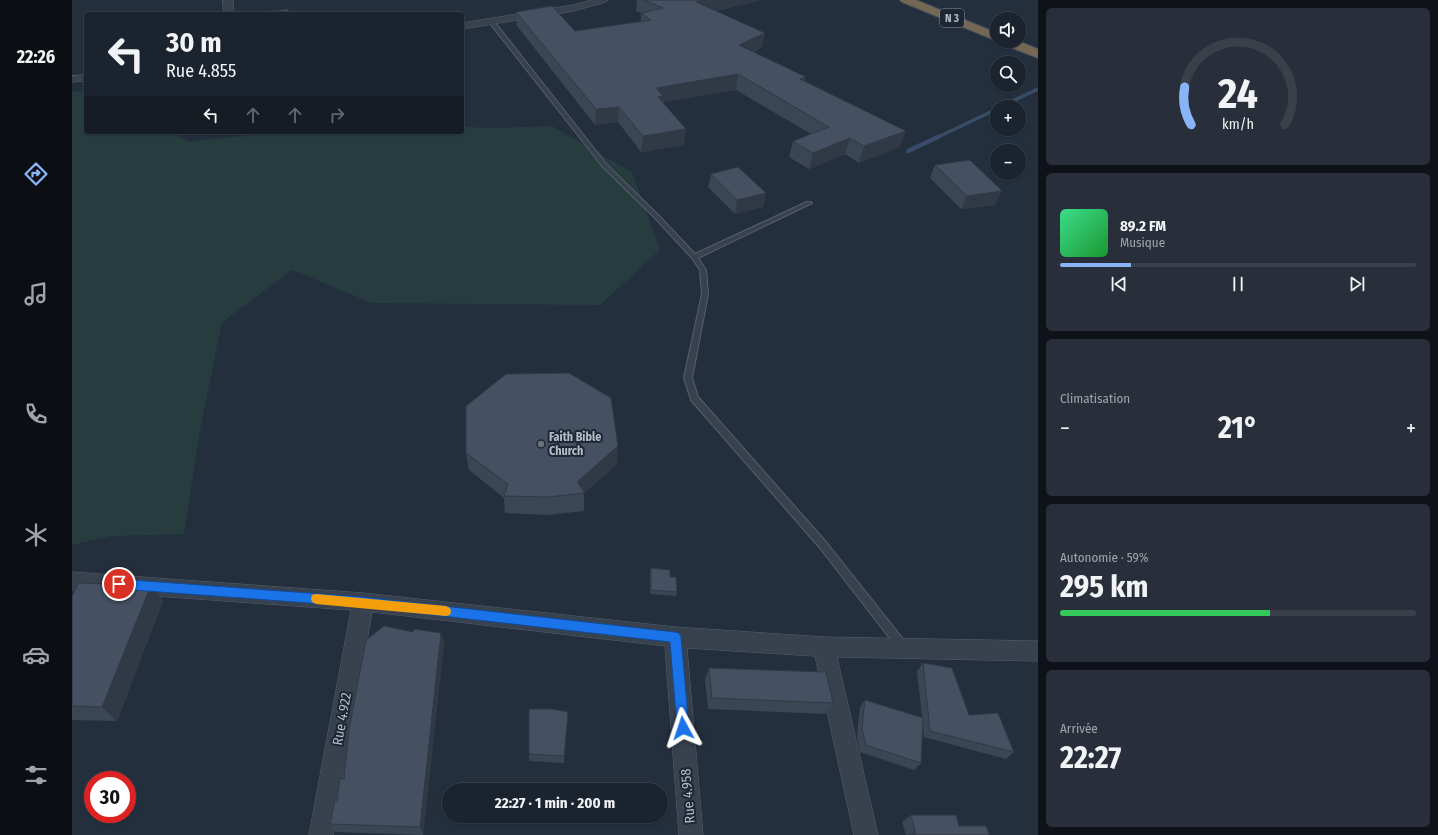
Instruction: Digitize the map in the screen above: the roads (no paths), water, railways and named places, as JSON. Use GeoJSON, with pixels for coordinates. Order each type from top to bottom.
{"type":"FeatureCollection","features":[{"type":"Feature","properties":{"kind":"highway","name":"N 3"},"geometry":{"type":"LineString","coordinates":[[906,0],[990,34]]}},
{"type":"Feature","properties":{"kind":"highway"},"geometry":{"type":"LineString","coordinates":[[1024,48],[1038,54]]}},
{"type":"Feature","properties":{"kind":"street"},"geometry":{"type":"LineString","coordinates":[[228,0],[229,12]]}},
{"type":"Feature","properties":{"kind":"street"},"geometry":{"type":"LineString","coordinates":[[464,26],[574,8],[603,0]]}},
{"type":"Feature","properties":{"kind":"street"},"geometry":{"type":"LineString","coordinates":[[72,79],[84,78]]}},
{"type":"Feature","properties":{"kind":"street"},"geometry":{"type":"LineString","coordinates":[[72,581],[363,602],[675,637],[824,647],[1038,651]]}},
{"type":"Feature","properties":{"kind":"street","name":"Rue 4.922"},"geometry":{"type":"LineString","coordinates":[[321,835],[363,602]]}},
{"type":"Feature","properties":{"kind":"street","name":"Rue 4.958"},"geometry":{"type":"LineString","coordinates":[[675,637],[691,835]]}},
{"type":"Feature","properties":{"kind":"street"},"geometry":{"type":"LineString","coordinates":[[824,647],[866,835]]}},
{"type":"Feature","properties":{"kind":"lane"},"geometry":{"type":"LineString","coordinates":[[491,21],[605,166],[657,217],[694,257],[703,270],[706,294],[688,378],[694,398],[823,545],[904,649]]}},
{"type":"Feature","properties":{"kind":"lane"},"geometry":{"type":"LineString","coordinates":[[694,257],[809,203]]}},
{"type":"Feature","properties":{"kind":"waterway"},"geometry":{"type":"LineString","coordinates":[[1015,100],[1038,89]]}},
{"type":"Feature","properties":{"kind":"waterway"},"geometry":{"type":"LineString","coordinates":[[936,138],[990,112]]}},
{"type":"Feature","properties":{"kind":"waterway"},"geometry":{"type":"LineString","coordinates":[[908,151],[938,137]]}},
{"type":"Feature","properties":{"kind":"place","name":"Faith Bible Church"},"geometry":{"type":"Point","coordinates":[541,444]}}]}
